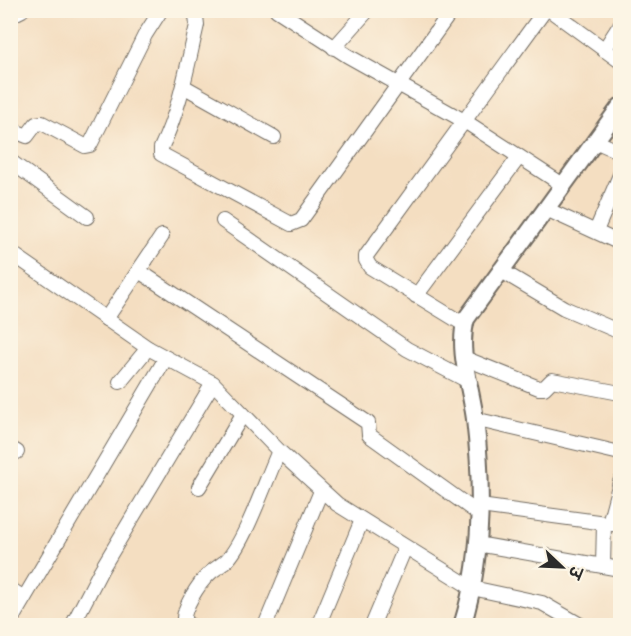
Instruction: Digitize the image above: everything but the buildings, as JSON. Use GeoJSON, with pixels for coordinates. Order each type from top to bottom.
{"type":"FeatureCollection","features":[{"type":"Feature","properties":{"kind":"street"},"geometry":{"type":"LineString","coordinates":[[10,16],[21,10]]}},
{"type":"Feature","properties":{"kind":"street"},"geometry":{"type":"LineString","coordinates":[[10,129],[27,136],[36,124],[42,123],[85,146],[90,145],[145,35],[161,10]]}},
{"type":"Feature","properties":{"kind":"street"},"geometry":{"type":"LineString","coordinates":[[191,10],[196,16],[196,25],[183,86],[161,153],[291,224],[301,220],[452,10]]}},
{"type":"Feature","properties":{"kind":"street"},"geometry":{"type":"LineString","coordinates":[[277,10],[334,48],[466,122],[563,185]]}},
{"type":"Feature","properties":{"kind":"street"},"geometry":{"type":"LineString","coordinates":[[334,48],[368,10]]}},
{"type":"Feature","properties":{"kind":"street"},"geometry":{"type":"LineString","coordinates":[[465,325],[370,267],[366,256],[466,122],[545,10]]}},
{"type":"Feature","properties":{"kind":"street"},"geometry":{"type":"LineString","coordinates":[[550,10],[621,61]]}},
{"type":"Feature","properties":{"kind":"street"},"geometry":{"type":"LineString","coordinates":[[604,50],[621,25]]}},
{"type":"Feature","properties":{"kind":"street"},"geometry":{"type":"LineString","coordinates":[[183,86],[274,137]]}},
{"type":"Feature","properties":{"kind":"street"},"geometry":{"type":"LineString","coordinates":[[462,626],[472,588],[479,510],[474,419],[470,382],[464,358],[465,325],[472,307],[621,107]]}},
{"type":"Feature","properties":{"kind":"street"},"geometry":{"type":"LineString","coordinates":[[595,141],[621,152]]}},
{"type":"Feature","properties":{"kind":"street"},"geometry":{"type":"LineString","coordinates":[[417,296],[519,157]]}},
{"type":"Feature","properties":{"kind":"street"},"geometry":{"type":"LineString","coordinates":[[10,161],[87,217]]}},
{"type":"Feature","properties":{"kind":"street"},"geometry":{"type":"LineString","coordinates":[[596,231],[621,176]]}},
{"type":"Feature","properties":{"kind":"street"},"geometry":{"type":"LineString","coordinates":[[546,209],[621,243]]}},
{"type":"Feature","properties":{"kind":"street"},"geometry":{"type":"LineString","coordinates":[[223,221],[407,349],[470,382]]}},
{"type":"Feature","properties":{"kind":"street"},"geometry":{"type":"LineString","coordinates":[[106,319],[162,236]]}},
{"type":"Feature","properties":{"kind":"street"},"geometry":{"type":"LineString","coordinates":[[10,252],[148,348],[213,383],[321,491],[362,520],[472,588],[542,603],[582,626]]}},
{"type":"Feature","properties":{"kind":"street"},"geometry":{"type":"LineString","coordinates":[[500,270],[564,308],[621,332]]}},
{"type":"Feature","properties":{"kind":"street"},"geometry":{"type":"LineString","coordinates":[[139,271],[368,423],[369,435],[479,510],[611,524]]}},
{"type":"Feature","properties":{"kind":"street"},"geometry":{"type":"LineString","coordinates":[[120,382],[148,348]]}},
{"type":"Feature","properties":{"kind":"street"},"geometry":{"type":"LineString","coordinates":[[10,622],[166,358]]}},
{"type":"Feature","properties":{"kind":"street"},"geometry":{"type":"LineString","coordinates":[[464,358],[539,388],[544,388],[552,380],[621,393]]}},
{"type":"Feature","properties":{"kind":"street"},"geometry":{"type":"LineString","coordinates":[[72,626],[107,560],[213,383]]}},
{"type":"Feature","properties":{"kind":"street"},"geometry":{"type":"LineString","coordinates":[[200,487],[243,414]]}},
{"type":"Feature","properties":{"kind":"street"},"geometry":{"type":"LineString","coordinates":[[474,419],[621,453]]}},
{"type":"Feature","properties":{"kind":"street"},"geometry":{"type":"LineString","coordinates":[[191,626],[184,622],[183,618],[193,598],[208,575],[227,560],[237,545],[279,451]]}},
{"type":"Feature","properties":{"kind":"street"},"geometry":{"type":"LineString","coordinates":[[603,566],[621,482]]}},
{"type":"Feature","properties":{"kind":"street"},"geometry":{"type":"LineString","coordinates":[[265,626],[321,491]]}},
{"type":"Feature","properties":{"kind":"street"},"geometry":{"type":"LineString","coordinates":[[318,626],[362,520]]}},
{"type":"Feature","properties":{"kind":"street"},"geometry":{"type":"LineString","coordinates":[[477,544],[621,569]]}},
{"type":"Feature","properties":{"kind":"street"},"geometry":{"type":"LineString","coordinates":[[372,626],[405,548]]}},
{"type":"Feature","properties":{"kind":"street"},"geometry":{"type":"LineString","coordinates":[[10,589],[24,598]]}}]}
